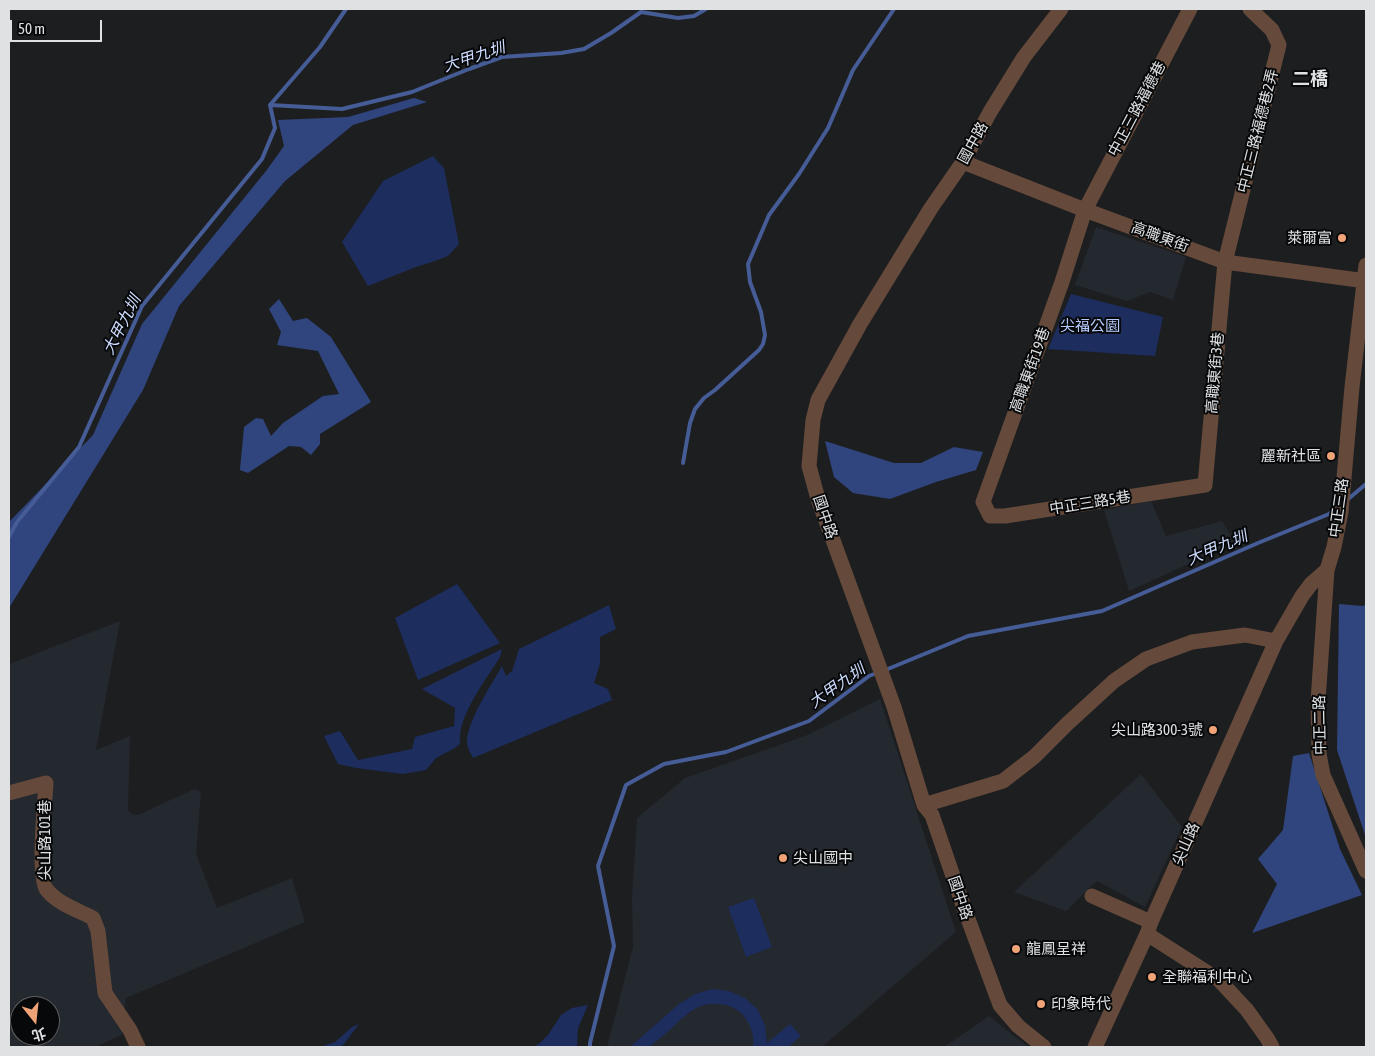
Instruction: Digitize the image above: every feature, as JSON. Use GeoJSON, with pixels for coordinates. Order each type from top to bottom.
{"type":"FeatureCollection","features":[{"type":"Feature","properties":{"kind":"street","name":"國中路"},"geometry":{"type":"LineString","coordinates":[[1044,1047],[1018,1026],[1000,1005],[932,815],[924,805],[894,707],[818,500],[809,466],[813,420],[818,400],[860,324],[931,208],[963,162],[990,112],[1024,57],[1061,9]]}},
{"type":"Feature","properties":{"kind":"street","name":"中正三路福德巷"},"geometry":{"type":"LineString","coordinates":[[1085,210],[1190,9]]}},
{"type":"Feature","properties":{"kind":"street","name":"中正三路福德巷2弄"},"geometry":{"type":"LineString","coordinates":[[1225,262],[1279,45],[1272,30],[1250,9]]}},
{"type":"Feature","properties":{"kind":"street","name":"高職東街"},"geometry":{"type":"LineString","coordinates":[[963,162],[1225,262],[1366,275]]}},
{"type":"Feature","properties":{"kind":"street","name":"高職東街19巷"},"geometry":{"type":"LineString","coordinates":[[983,502],[1062,282],[1085,210]]}},
{"type":"Feature","properties":{"kind":"street","name":"高職東街3巷"},"geometry":{"type":"LineString","coordinates":[[1205,485],[1225,262]]}},
{"type":"Feature","properties":{"kind":"street","name":"中正三路"},"geometry":{"type":"LineString","coordinates":[[1327,570],[1334,547],[1341,504],[1352,387],[1366,275]]}},
{"type":"Feature","properties":{"kind":"street","name":"中正三路5巷"},"geometry":{"type":"LineString","coordinates":[[983,502],[990,516],[1005,516],[1205,485]]}},
{"type":"Feature","properties":{"kind":"street","name":"尖山路"},"geometry":{"type":"LineString","coordinates":[[1095,1047],[1276,641],[1302,596],[1311,584],[1327,570]]}},
{"type":"Feature","properties":{"kind":"street","name":"中正二路"},"geometry":{"type":"LineString","coordinates":[[1327,570],[1318,701],[1319,754],[1323,775],[1366,871]]}},
{"type":"Feature","properties":{"kind":"street"},"geometry":{"type":"LineString","coordinates":[[924,805],[1003,781],[1034,757],[1114,681],[1146,659],[1192,642],[1245,635],[1276,641]]}},
{"type":"Feature","properties":{"kind":"street","name":"尖山路101巷"},"geometry":{"type":"LineString","coordinates":[[9,793],[46,783],[42,866],[45,888],[56,900],[93,918],[98,931],[105,993],[130,1030],[138,1047]]}},
{"type":"Feature","properties":{"kind":"street"},"geometry":{"type":"LineString","coordinates":[[1092,896],[1149,928],[1219,980],[1247,1010],[1272,1047]]}},
{"type":"Feature","properties":{"kind":"shaded area"},"geometry":{"type":"Polygon","coordinates":[[[414,98],[427,102],[353,125],[285,181],[179,306],[143,390],[9,608],[9,522],[93,435],[142,324],[266,171],[284,146],[278,120],[348,117],[414,98]]]}},
{"type":"Feature","properties":{"kind":"shaded area"},"geometry":{"type":"Polygon","coordinates":[[[1096,227],[1186,257],[1173,300],[1150,292],[1127,301],[1075,285],[1096,227]]]}},
{"type":"Feature","properties":{"kind":"shaded area"},"geometry":{"type":"Polygon","coordinates":[[[279,299],[293,321],[307,318],[331,337],[371,402],[320,434],[320,444],[311,455],[301,447],[289,446],[248,473],[240,470],[244,427],[256,418],[263,419],[271,436],[283,423],[323,396],[339,394],[318,351],[277,345],[281,332],[269,309],[279,299]]]}},
{"type":"Feature","properties":{"kind":"shaded area"},"geometry":{"type":"Polygon","coordinates":[[[825,441],[894,463],[921,463],[954,447],[983,452],[976,470],[890,499],[853,493],[834,477],[825,441]]]}},
{"type":"Feature","properties":{"kind":"shaded area"},"geometry":{"type":"Polygon","coordinates":[[[1151,501],[1166,536],[1222,521],[1235,543],[1129,591],[1104,510],[1151,501]]]}},
{"type":"Feature","properties":{"kind":"shaded area"},"geometry":{"type":"Polygon","coordinates":[[[1339,604],[1363,606],[1366,604],[1366,838],[1337,750],[1339,604]]]}},
{"type":"Feature","properties":{"kind":"shaded area"},"geometry":{"type":"Polygon","coordinates":[[[120,621],[96,750],[130,736],[128,810],[138,815],[194,789],[201,792],[196,854],[217,908],[292,878],[305,922],[126,998],[122,1035],[95,1047],[9,1047],[9,664],[120,621]]]}},
{"type":"Feature","properties":{"kind":"shaded area","name":"尖山國中"},"geometry":{"type":"Polygon","coordinates":[[[880,699],[956,932],[822,1047],[607,1047],[633,947],[632,898],[637,818],[685,778],[805,736],[880,699]]]}},
{"type":"Feature","properties":{"kind":"shaded area"},"geometry":{"type":"Polygon","coordinates":[[[1309,753],[1340,849],[1362,895],[1252,933],[1277,884],[1258,859],[1283,830],[1293,756],[1309,753]]]}},
{"type":"Feature","properties":{"kind":"shaded area"},"geometry":{"type":"Polygon","coordinates":[[[1141,774],[1182,827],[1145,907],[1097,881],[1066,911],[1014,892],[1141,774]]]}},
{"type":"Feature","properties":{"kind":"shaded area"},"geometry":{"type":"Polygon","coordinates":[[[989,1016],[1028,1047],[944,1047],[989,1016]]]}},
{"type":"Feature","properties":{"kind":"green space"},"geometry":{"type":"Polygon","coordinates":[[[433,156],[444,168],[459,244],[448,256],[368,286],[342,242],[383,181],[433,156]]]}},
{"type":"Feature","properties":{"kind":"green space","name":"尖福公園"},"geometry":{"type":"Polygon","coordinates":[[[1071,294],[1163,317],[1155,356],[1048,349],[1071,294]]]}},
{"type":"Feature","properties":{"kind":"green space"},"geometry":{"type":"Polygon","coordinates":[[[457,584],[500,643],[418,680],[395,618],[457,584]]]}},
{"type":"Feature","properties":{"kind":"green space"},"geometry":{"type":"Polygon","coordinates":[[[609,605],[616,629],[600,637],[600,664],[594,683],[608,689],[612,700],[473,758],[467,744],[470,726],[480,704],[502,666],[506,676],[512,671],[519,649],[609,605]]]}},
{"type":"Feature","properties":{"kind":"green space"},"geometry":{"type":"Polygon","coordinates":[[[502,649],[500,657],[480,687],[468,710],[460,733],[460,744],[436,758],[426,770],[403,774],[338,764],[324,736],[340,731],[358,760],[412,749],[415,737],[454,726],[455,708],[422,689],[502,649]]]}},
{"type":"Feature","properties":{"kind":"green space"},"geometry":{"type":"Polygon","coordinates":[[[754,898],[772,947],[746,957],[728,907],[754,898]]]}},
{"type":"Feature","properties":{"kind":"green space"},"geometry":{"type":"Polygon","coordinates":[[[712,989],[729,991],[745,998],[758,1010],[765,1026],[767,1043],[790,1024],[801,1036],[788,1047],[753,1047],[751,1030],[743,1015],[732,1007],[712,1004],[691,1011],[649,1047],[630,1047],[679,1004],[695,994],[712,989]]]}},
{"type":"Feature","properties":{"kind":"green space"},"geometry":{"type":"Polygon","coordinates":[[[588,1005],[578,1028],[577,1047],[533,1047],[548,1035],[561,1015],[572,1008],[588,1005]]]}},
{"type":"Feature","properties":{"kind":"green space"},"geometry":{"type":"Polygon","coordinates":[[[359,1024],[340,1047],[320,1047],[335,1042],[352,1027],[359,1024]]]}},
{"type":"Feature","properties":{"kind":"waterway","name":"大甲九圳"},"geometry":{"type":"LineString","coordinates":[[9,537],[17,522],[79,447],[142,306],[262,159],[275,128],[270,105],[320,47],[346,9]]}},
{"type":"Feature","properties":{"kind":"waterway","name":"大甲九圳"},"geometry":{"type":"LineString","coordinates":[[270,105],[342,109],[412,92],[502,57],[561,53],[584,49],[641,12],[678,18],[694,16],[706,9]]}},
{"type":"Feature","properties":{"kind":"waterway"},"geometry":{"type":"LineString","coordinates":[[683,463],[690,423],[695,409],[704,398],[759,350],[763,344],[765,335],[761,312],[750,282],[748,264],[769,215],[799,174],[828,128],[853,70],[894,9]]}},
{"type":"Feature","properties":{"kind":"waterway","name":"大甲九圳"},"geometry":{"type":"LineString","coordinates":[[1347,500],[1366,484]]}},
{"type":"Feature","properties":{"kind":"waterway","name":"大甲九圳"},"geometry":{"type":"LineString","coordinates":[[883,671],[968,636],[1102,611],[1329,514],[1337,507]]}},
{"type":"Feature","properties":{"kind":"waterway","name":"大甲九圳"},"geometry":{"type":"LineString","coordinates":[[590,1047],[614,946],[598,866],[626,785],[664,764],[726,752],[809,721],[869,676],[877,673]]}},
{"type":"Feature","properties":{"kind":"place","name":"萊爾富"},"geometry":{"type":"Point","coordinates":[1342,238]}},
{"type":"Feature","properties":{"kind":"place","name":"麗新社區"},"geometry":{"type":"Point","coordinates":[1331,456]}},
{"type":"Feature","properties":{"kind":"place","name":"尖山路300-3號"},"geometry":{"type":"Point","coordinates":[1213,730]}},
{"type":"Feature","properties":{"kind":"place","name":"尖山國中"},"geometry":{"type":"Point","coordinates":[783,858]}},
{"type":"Feature","properties":{"kind":"place","name":"龍鳳呈祥"},"geometry":{"type":"Point","coordinates":[1016,949]}},
{"type":"Feature","properties":{"kind":"place","name":"全聯福利中心"},"geometry":{"type":"Point","coordinates":[1152,977]}},
{"type":"Feature","properties":{"kind":"place","name":"印象時代"},"geometry":{"type":"Point","coordinates":[1041,1004]}},
{"type":"Feature","properties":{"kind":"district","name":"二橋"},"geometry":{"type":"Point","coordinates":[1310,79]}}]}
